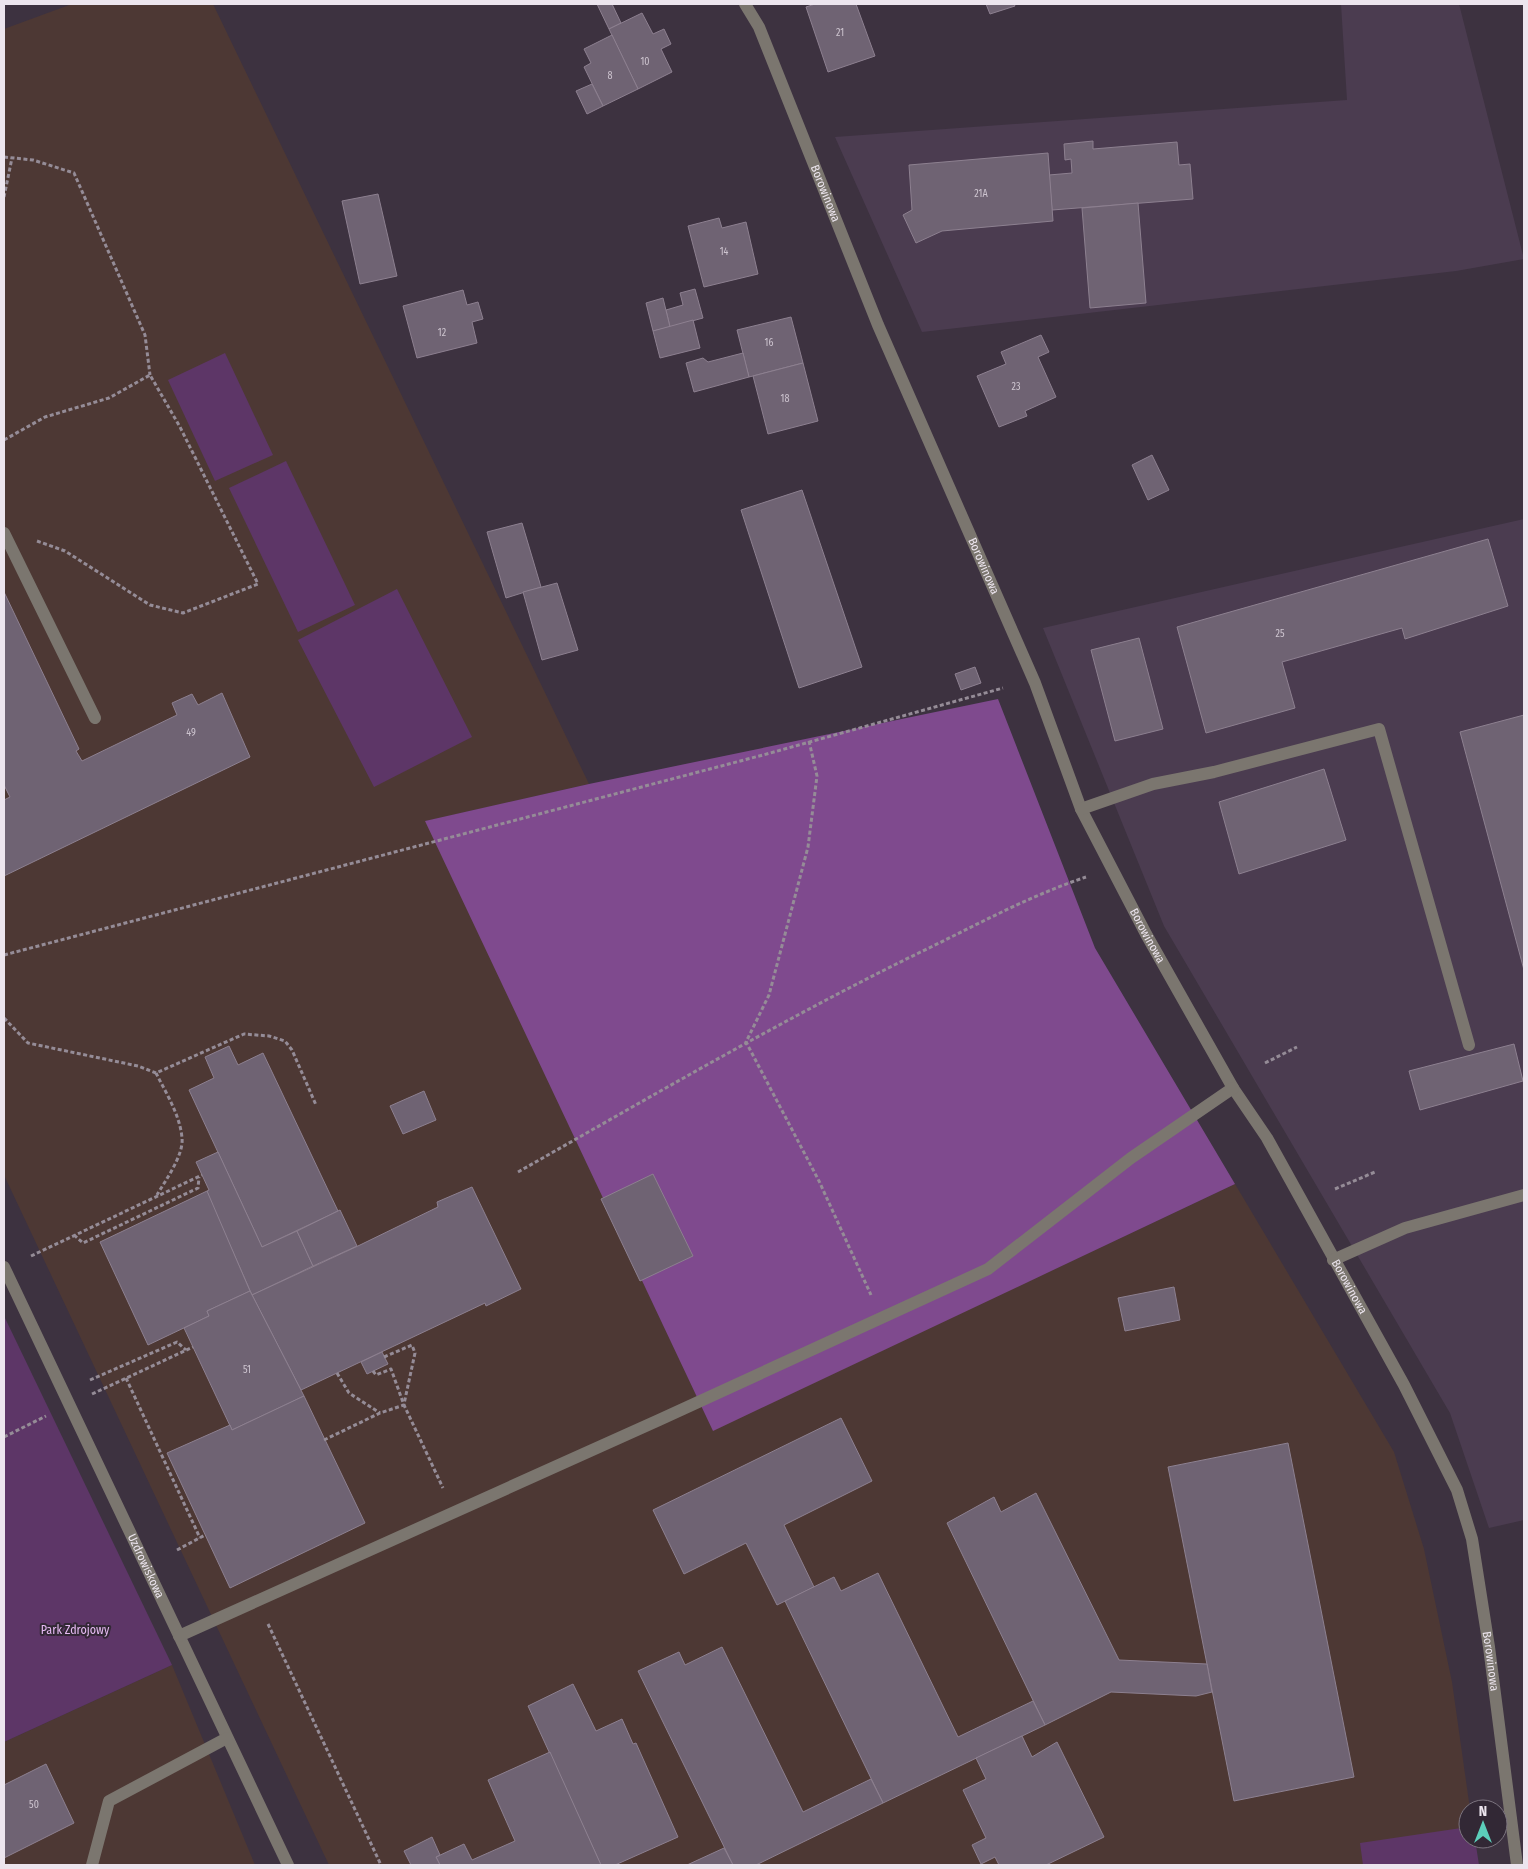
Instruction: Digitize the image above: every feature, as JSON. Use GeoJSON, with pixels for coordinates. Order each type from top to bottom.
{"type":"FeatureCollection","features":[{"type":"Feature","properties":{"kind":"street","name":"Borowinowa"},"geometry":{"type":"LineString","coordinates":[[744,4],[759,26],[878,325],[1035,683],[1082,809],[1146,934],[1233,1088],[1267,1138],[1404,1385],[1457,1490],[1472,1539],[1489,1647],[1518,1865]]}},
{"type":"Feature","properties":{"kind":"street"},"geometry":{"type":"LineString","coordinates":[[4,533],[94,718]]}},
{"type":"Feature","properties":{"kind":"street"},"geometry":{"type":"LineString","coordinates":[[1082,809],[1153,784],[1214,772],[1379,729],[1469,1044]]}},
{"type":"Feature","properties":{"kind":"street"},"geometry":{"type":"LineString","coordinates":[[179,1636],[988,1269],[1131,1158],[1233,1088]]}},
{"type":"Feature","properties":{"kind":"street"},"geometry":{"type":"LineString","coordinates":[[1333,1260],[1405,1228],[1524,1195]]}},
{"type":"Feature","properties":{"kind":"street","name":"Uzdrowiskowa"},"geometry":{"type":"LineString","coordinates":[[4,1267],[288,1865]]}},
{"type":"Feature","properties":{"kind":"street"},"geometry":{"type":"LineString","coordinates":[[92,1865],[109,1801],[227,1738]]}},
{"type":"Feature","properties":{"kind":"path"},"geometry":{"type":"LineString","coordinates":[[4,157],[33,160],[74,173],[145,335],[150,375],[180,427],[258,584],[183,613],[150,605],[65,551],[30,538]]}},
{"type":"Feature","properties":{"kind":"path"},"geometry":{"type":"LineString","coordinates":[[4,196],[12,158]]}},
{"type":"Feature","properties":{"kind":"path"},"geometry":{"type":"LineString","coordinates":[[4,440],[45,417],[109,398],[150,375]]}},
{"type":"Feature","properties":{"kind":"path"},"geometry":{"type":"LineString","coordinates":[[4,955],[1003,688]]}},
{"type":"Feature","properties":{"kind":"path"},"geometry":{"type":"LineString","coordinates":[[746,1042],[769,995],[808,847],[817,776],[809,741]]}},
{"type":"Feature","properties":{"kind":"path"},"geometry":{"type":"LineString","coordinates":[[518,1172],[746,1042],[899,962],[1049,889],[1086,877]]}},
{"type":"Feature","properties":{"kind":"path"},"geometry":{"type":"LineString","coordinates":[[4,1018],[28,1043],[138,1066],[156,1072],[244,1034],[268,1036],[284,1041],[292,1050],[316,1105]]}},
{"type":"Feature","properties":{"kind":"path"},"geometry":{"type":"LineString","coordinates":[[746,1042],[819,1181],[868,1289],[884,1317]]}},
{"type":"Feature","properties":{"kind":"path"},"geometry":{"type":"LineString","coordinates":[[1265,1063],[1297,1047]]}},
{"type":"Feature","properties":{"kind":"path"},"geometry":{"type":"LineString","coordinates":[[156,1072],[175,1111],[183,1140],[174,1168],[157,1195]]}},
{"type":"Feature","properties":{"kind":"path"},"geometry":{"type":"LineString","coordinates":[[1336,1189],[1375,1172]]}},
{"type":"Feature","properties":{"kind":"path"},"geometry":{"type":"LineString","coordinates":[[31,1256],[74,1235],[157,1195],[201,1176],[198,1188],[83,1243],[74,1235]]}},
{"type":"Feature","properties":{"kind":"path"},"geometry":{"type":"LineString","coordinates":[[90,1380],[177,1342],[186,1350]]}},
{"type":"Feature","properties":{"kind":"path"},"geometry":{"type":"LineString","coordinates":[[384,1357],[412,1345],[415,1353],[404,1405]]}},
{"type":"Feature","properties":{"kind":"path"},"geometry":{"type":"LineString","coordinates":[[96,1392],[193,1347]]}},
{"type":"Feature","properties":{"kind":"path"},"geometry":{"type":"LineString","coordinates":[[373,1371],[376,1375],[391,1369],[404,1405],[455,1512]]}},
{"type":"Feature","properties":{"kind":"path"},"geometry":{"type":"LineString","coordinates":[[337,1373],[349,1393],[380,1413]]}},
{"type":"Feature","properties":{"kind":"path"},"geometry":{"type":"LineString","coordinates":[[126,1378],[200,1538]]}},
{"type":"Feature","properties":{"kind":"path"},"geometry":{"type":"LineString","coordinates":[[4,1437],[70,1404]]}},
{"type":"Feature","properties":{"kind":"path"},"geometry":{"type":"LineString","coordinates":[[324,1440],[380,1413],[404,1405]]}},
{"type":"Feature","properties":{"kind":"path"},"geometry":{"type":"LineString","coordinates":[[177,1550],[205,1535]]}},
{"type":"Feature","properties":{"kind":"path"},"geometry":{"type":"LineString","coordinates":[[257,1602],[382,1865]]}},
{"type":"Feature","properties":{"kind":"shaded area"},"geometry":{"type":"Polygon","coordinates":[[[72,4],[213,4],[589,784],[426,821],[713,1430],[1235,1184],[1394,1452],[1424,1549],[1452,1682],[1469,1799],[1458,1799],[1458,1849],[1472,1849],[1478,1865],[329,1865],[4,1175],[4,29],[72,4]]]}},
{"type":"Feature","properties":{"kind":"shaded area"},"geometry":{"type":"Polygon","coordinates":[[[1341,4],[1459,4],[1524,259],[1456,271],[922,332],[835,137],[1347,100],[1341,4]]]}},
{"type":"Feature","properties":{"kind":"shaded area"},"geometry":{"type":"Polygon","coordinates":[[[1524,519],[1524,1520],[1489,1528],[1450,1413],[1164,926],[1043,628],[1524,519]]]}},
{"type":"Feature","properties":{"kind":"shaded area"},"geometry":{"type":"Polygon","coordinates":[[[998,699],[1095,948],[1235,1184],[713,1431],[425,821],[589,784],[998,699]]]}},
{"type":"Feature","properties":{"kind":"shaded area"},"geometry":{"type":"Polygon","coordinates":[[[172,1665],[255,1865],[4,1865],[4,1742],[172,1665]]]}},
{"type":"Feature","properties":{"kind":"green space"},"geometry":{"type":"Polygon","coordinates":[[[225,353],[273,455],[215,481],[168,380],[225,353]]]}},
{"type":"Feature","properties":{"kind":"green space"},"geometry":{"type":"Polygon","coordinates":[[[286,461],[355,605],[298,632],[229,488],[286,461]]]}},
{"type":"Feature","properties":{"kind":"green space"},"geometry":{"type":"Polygon","coordinates":[[[397,589],[472,737],[374,787],[298,640],[397,589]]]}},
{"type":"Feature","properties":{"kind":"green space","name":"Park Zdrojowy"},"geometry":{"type":"Polygon","coordinates":[[[4,1316],[172,1665],[4,1742],[4,1316]]]}},
{"type":"Feature","properties":{"kind":"green space"},"geometry":{"type":"Polygon","coordinates":[[[1458,1828],[1458,1849],[1477,1849],[1479,1865],[1363,1865],[1360,1843],[1458,1828]]]}},
{"type":"Feature","properties":{"kind":"building"},"geometry":{"type":"Polygon","coordinates":[[[597,4],[612,4],[621,23],[609,29],[597,4]]]}},
{"type":"Feature","properties":{"kind":"building"},"geometry":{"type":"Polygon","coordinates":[[[815,4],[856,4],[875,56],[828,72],[806,7],[815,4]]]}},
{"type":"Feature","properties":{"kind":"building"},"geometry":{"type":"Polygon","coordinates":[[[986,4],[1014,4],[1015,6],[990,14],[986,4]]]}},
{"type":"Feature","properties":{"kind":"building"},"geometry":{"type":"Polygon","coordinates":[[[642,13],[653,34],[664,29],[671,44],[661,49],[672,72],[638,89],[609,29],[642,13]]]}},
{"type":"Feature","properties":{"kind":"building"},"geometry":{"type":"Polygon","coordinates":[[[612,35],[638,89],[603,106],[584,67],[591,63],[584,49],[612,35]]]}},
{"type":"Feature","properties":{"kind":"building"},"geometry":{"type":"Polygon","coordinates":[[[592,84],[603,106],[587,114],[576,91],[592,84]]]}},
{"type":"Feature","properties":{"kind":"building"},"geometry":{"type":"Polygon","coordinates":[[[1093,141],[1093,149],[1177,142],[1179,165],[1190,164],[1193,199],[1052,210],[1049,175],[1072,173],[1071,159],[1065,160],[1064,144],[1093,141]]]}},
{"type":"Feature","properties":{"kind":"building"},"geometry":{"type":"Polygon","coordinates":[[[1048,153],[1053,221],[942,231],[916,243],[903,215],[912,210],[909,165],[1048,153]]]}},
{"type":"Feature","properties":{"kind":"building"},"geometry":{"type":"Polygon","coordinates":[[[378,194],[397,276],[360,284],[342,201],[378,194]]]}},
{"type":"Feature","properties":{"kind":"building"},"geometry":{"type":"Polygon","coordinates":[[[1138,203],[1146,303],[1090,308],[1082,208],[1138,203]]]}},
{"type":"Feature","properties":{"kind":"building"},"geometry":{"type":"Polygon","coordinates":[[[719,218],[722,228],[746,222],[758,274],[704,287],[688,226],[719,218]]]}},
{"type":"Feature","properties":{"kind":"building"},"geometry":{"type":"Polygon","coordinates":[[[695,289],[703,318],[670,327],[666,310],[683,305],[680,293],[695,289]]]}},
{"type":"Feature","properties":{"kind":"building"},"geometry":{"type":"Polygon","coordinates":[[[463,290],[467,305],[478,302],[483,319],[472,322],[477,343],[417,358],[403,306],[463,290]]]}},
{"type":"Feature","properties":{"kind":"building"},"geometry":{"type":"Polygon","coordinates":[[[663,298],[670,327],[653,331],[646,303],[663,298]]]}},
{"type":"Feature","properties":{"kind":"building"},"geometry":{"type":"Polygon","coordinates":[[[791,317],[803,363],[749,377],[737,330],[791,317]]]}},
{"type":"Feature","properties":{"kind":"building"},"geometry":{"type":"Polygon","coordinates":[[[693,320],[700,348],[660,358],[653,331],[693,320]]]}},
{"type":"Feature","properties":{"kind":"building"},"geometry":{"type":"Polygon","coordinates":[[[1041,335],[1049,352],[1038,357],[1056,397],[1025,411],[1027,416],[999,427],[977,376],[1006,364],[1001,352],[1041,335]]]}},
{"type":"Feature","properties":{"kind":"building"},"geometry":{"type":"Polygon","coordinates":[[[743,353],[749,377],[694,392],[686,363],[703,358],[708,362],[743,353]]]}},
{"type":"Feature","properties":{"kind":"building"},"geometry":{"type":"Polygon","coordinates":[[[803,363],[818,421],[768,434],[753,376],[803,363]]]}},
{"type":"Feature","properties":{"kind":"building"},"geometry":{"type":"Polygon","coordinates":[[[1152,455],[1169,490],[1148,500],[1132,465],[1152,455]]]}},
{"type":"Feature","properties":{"kind":"building"},"geometry":{"type":"Polygon","coordinates":[[[802,490],[862,667],[799,688],[741,510],[802,490]]]}},
{"type":"Feature","properties":{"kind":"building"},"geometry":{"type":"Polygon","coordinates":[[[522,523],[541,587],[506,598],[487,532],[522,523]]]}},
{"type":"Feature","properties":{"kind":"building"},"geometry":{"type":"Polygon","coordinates":[[[1488,539],[1508,606],[1405,639],[1402,628],[1282,662],[1295,708],[1206,733],[1177,627],[1488,539]]]}},
{"type":"Feature","properties":{"kind":"building"},"geometry":{"type":"Polygon","coordinates":[[[557,583],[578,650],[542,660],[523,592],[557,583]]]}},
{"type":"Feature","properties":{"kind":"building"},"geometry":{"type":"Polygon","coordinates":[[[4,592],[79,749],[76,751],[82,761],[177,715],[172,703],[192,694],[198,705],[222,693],[250,757],[4,876],[4,800],[10,797],[4,785],[4,592]]]}},
{"type":"Feature","properties":{"kind":"building"},"geometry":{"type":"Polygon","coordinates":[[[1139,638],[1163,729],[1115,741],[1091,650],[1139,638]]]}},
{"type":"Feature","properties":{"kind":"building"},"geometry":{"type":"Polygon","coordinates":[[[975,667],[981,683],[961,690],[955,674],[975,667]]]}},
{"type":"Feature","properties":{"kind":"building"},"geometry":{"type":"Polygon","coordinates":[[[1524,715],[1524,970],[1460,732],[1524,715]]]}},
{"type":"Feature","properties":{"kind":"building"},"geometry":{"type":"Polygon","coordinates":[[[1324,769],[1346,840],[1239,874],[1219,802],[1324,769]]]}},
{"type":"Feature","properties":{"kind":"building"},"geometry":{"type":"Polygon","coordinates":[[[1514,1044],[1523,1081],[1420,1110],[1409,1071],[1514,1044]]]}},
{"type":"Feature","properties":{"kind":"building"},"geometry":{"type":"Polygon","coordinates":[[[229,1046],[238,1065],[263,1053],[338,1211],[262,1247],[189,1090],[214,1078],[205,1057],[229,1046]]]}},
{"type":"Feature","properties":{"kind":"building"},"geometry":{"type":"Polygon","coordinates":[[[424,1091],[436,1120],[403,1134],[390,1106],[424,1091]]]}},
{"type":"Feature","properties":{"kind":"building"},"geometry":{"type":"Polygon","coordinates":[[[218,1152],[262,1247],[297,1231],[313,1266],[252,1295],[210,1200],[207,1191],[209,1190],[196,1162],[218,1152]]]}},
{"type":"Feature","properties":{"kind":"building"},"geometry":{"type":"Polygon","coordinates":[[[653,1174],[693,1256],[640,1281],[601,1199],[653,1174]]]}},
{"type":"Feature","properties":{"kind":"building"},"geometry":{"type":"Polygon","coordinates":[[[472,1187],[521,1289],[486,1306],[485,1303],[301,1390],[252,1295],[438,1207],[437,1202],[472,1187]]]}},
{"type":"Feature","properties":{"kind":"building"},"geometry":{"type":"Polygon","coordinates":[[[207,1191],[250,1291],[207,1311],[209,1316],[148,1345],[100,1242],[207,1191]]]}},
{"type":"Feature","properties":{"kind":"building"},"geometry":{"type":"Polygon","coordinates":[[[340,1210],[357,1246],[313,1266],[297,1231],[340,1210]]]}},
{"type":"Feature","properties":{"kind":"building"},"geometry":{"type":"Polygon","coordinates":[[[1174,1287],[1180,1320],[1125,1331],[1118,1298],[1174,1287]]]}},
{"type":"Feature","properties":{"kind":"building"},"geometry":{"type":"Polygon","coordinates":[[[250,1291],[304,1396],[232,1430],[184,1328],[209,1316],[207,1311],[250,1291]]]}},
{"type":"Feature","properties":{"kind":"building"},"geometry":{"type":"Polygon","coordinates":[[[382,1352],[388,1364],[367,1374],[361,1362],[382,1352]]]}},
{"type":"Feature","properties":{"kind":"building"},"geometry":{"type":"Polygon","coordinates":[[[304,1396],[365,1523],[230,1588],[167,1453],[230,1425],[232,1430],[304,1396]]]}},
{"type":"Feature","properties":{"kind":"building"},"geometry":{"type":"Polygon","coordinates":[[[841,1418],[872,1481],[784,1525],[814,1587],[777,1605],[746,1543],[684,1574],[653,1510],[841,1418]]]}},
{"type":"Feature","properties":{"kind":"building"},"geometry":{"type":"Polygon","coordinates":[[[1288,1443],[1354,1777],[1234,1801],[1168,1467],[1288,1443]]]}},
{"type":"Feature","properties":{"kind":"building"},"geometry":{"type":"Polygon","coordinates":[[[1036,1493],[1119,1660],[1207,1664],[1212,1692],[1196,1696],[1111,1692],[1045,1725],[947,1523],[994,1497],[1001,1512],[1036,1493]]]}},
{"type":"Feature","properties":{"kind":"building"},"geometry":{"type":"Polygon","coordinates":[[[878,1573],[958,1737],[1033,1701],[1045,1725],[883,1803],[785,1601],[834,1577],[841,1591],[878,1573]]]}},
{"type":"Feature","properties":{"kind":"building"},"geometry":{"type":"Polygon","coordinates":[[[722,1647],[803,1812],[871,1779],[883,1803],[756,1865],[733,1865],[638,1671],[679,1652],[685,1665],[722,1647]]]}},
{"type":"Feature","properties":{"kind":"building"},"geometry":{"type":"Polygon","coordinates":[[[573,1684],[596,1731],[622,1719],[633,1744],[636,1743],[678,1837],[615,1865],[601,1865],[528,1706],[573,1684]]]}},
{"type":"Feature","properties":{"kind":"building"},"geometry":{"type":"Polygon","coordinates":[[[1022,1736],[1032,1757],[1057,1742],[1104,1837],[1046,1865],[999,1865],[995,1857],[981,1864],[972,1845],[986,1838],[963,1790],[986,1779],[976,1758],[1022,1736]]]}},
{"type":"Feature","properties":{"kind":"building"},"geometry":{"type":"Polygon","coordinates":[[[550,1752],[601,1865],[440,1865],[436,1857],[464,1844],[472,1860],[515,1841],[488,1780],[550,1752]]]}},
{"type":"Feature","properties":{"kind":"building"},"geometry":{"type":"Polygon","coordinates":[[[46,1764],[74,1823],[4,1858],[4,1785],[46,1764]]]}},
{"type":"Feature","properties":{"kind":"building"},"geometry":{"type":"Polygon","coordinates":[[[432,1837],[440,1855],[436,1857],[440,1865],[411,1865],[404,1851],[432,1837]]]}},
{"type":"Feature","properties":{"kind":"building"},"geometry":{"type":"Polygon","coordinates":[[[724,1848],[733,1865],[687,1865],[724,1848]]]}}]}
